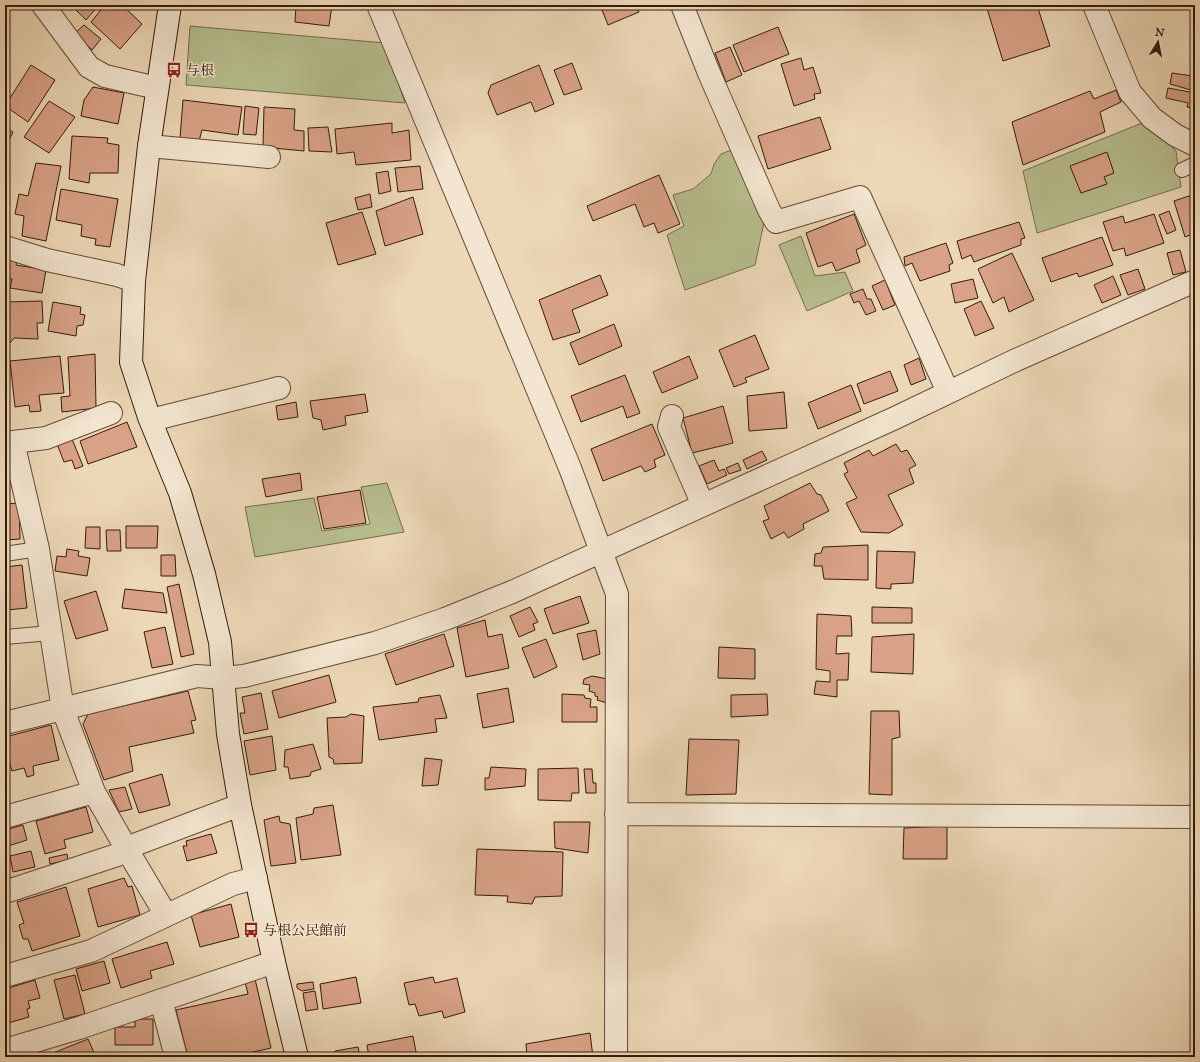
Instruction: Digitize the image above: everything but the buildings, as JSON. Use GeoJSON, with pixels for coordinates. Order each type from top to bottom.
{"type":"FeatureCollection","features":[{"type":"Feature","properties":{"kind":"street"},"geometry":{"type":"LineString","coordinates":[[43,5],[89,67],[105,76],[157,88]]}},
{"type":"Feature","properties":{"kind":"street"},"geometry":{"type":"LineString","coordinates":[[170,5],[149,146],[134,281],[130,362],[180,493],[204,574],[220,642],[228,734],[240,805],[274,962],[297,1057]]}},
{"type":"Feature","properties":{"kind":"street"},"geometry":{"type":"LineString","coordinates":[[378,5],[567,460],[617,594],[616,1057]]}},
{"type":"Feature","properties":{"kind":"street"},"geometry":{"type":"LineString","coordinates":[[682,5],[709,73],[769,210],[776,222],[860,197],[948,392]]}},
{"type":"Feature","properties":{"kind":"street"},"geometry":{"type":"LineString","coordinates":[[1094,5],[1130,92],[1152,118],[1175,135],[1195,145]]}},
{"type":"Feature","properties":{"kind":"street"},"geometry":{"type":"LineString","coordinates":[[149,146],[269,157]]}},
{"type":"Feature","properties":{"kind":"street"},"geometry":{"type":"LineString","coordinates":[[5,247],[47,260],[117,275],[134,281]]}},
{"type":"Feature","properties":{"kind":"street"},"geometry":{"type":"LineString","coordinates":[[5,723],[197,676],[223,678],[244,676],[375,643],[445,619],[512,592],[895,418],[1016,360],[1195,281]]}},
{"type":"Feature","properties":{"kind":"street"},"geometry":{"type":"LineString","coordinates":[[151,420],[279,388]]}},
{"type":"Feature","properties":{"kind":"street"},"geometry":{"type":"LineString","coordinates":[[111,413],[46,438],[9,443],[38,549],[63,710],[94,792],[166,915]]}},
{"type":"Feature","properties":{"kind":"street"},"geometry":{"type":"LineString","coordinates":[[672,416],[669,427],[703,505]]}},
{"type":"Feature","properties":{"kind":"street"},"geometry":{"type":"LineString","coordinates":[[5,817],[94,792]]}},
{"type":"Feature","properties":{"kind":"street"},"geometry":{"type":"LineString","coordinates":[[5,892],[117,855],[126,848],[240,805]]}},
{"type":"Feature","properties":{"kind":"street"},"geometry":{"type":"LineString","coordinates":[[616,814],[1195,817]]}},
{"type":"Feature","properties":{"kind":"street"},"geometry":{"type":"LineString","coordinates":[[5,976],[91,951],[233,884],[256,878]]}},
{"type":"Feature","properties":{"kind":"street"},"geometry":{"type":"LineString","coordinates":[[5,1050],[79,1028],[274,962]]}},
{"type":"Feature","properties":{"kind":"street"},"geometry":{"type":"LineString","coordinates":[[162,1000],[176,1057]]}},
{"type":"Feature","properties":{"kind":"lane"},"geometry":{"type":"LineString","coordinates":[[1182,170],[1195,164]]}},
{"type":"Feature","properties":{"kind":"lane"},"geometry":{"type":"LineString","coordinates":[[5,554],[38,549]]}},
{"type":"Feature","properties":{"kind":"lane"},"geometry":{"type":"LineString","coordinates":[[5,637],[50,633]]}},
{"type":"Feature","properties":{"kind":"green space"},"geometry":{"type":"Polygon","coordinates":[[[190,26],[385,43],[405,103],[186,85],[190,26]]]}},
{"type":"Feature","properties":{"kind":"green space"},"geometry":{"type":"Polygon","coordinates":[[[1147,121],[1176,151],[1181,187],[1037,233],[1023,171],[1147,121]]]}},
{"type":"Feature","properties":{"kind":"green space"},"geometry":{"type":"Polygon","coordinates":[[[734,149],[765,218],[755,265],[685,290],[667,235],[684,226],[673,195],[693,189],[711,174],[714,164],[721,154],[734,149]]]}},
{"type":"Feature","properties":{"kind":"green space"},"geometry":{"type":"Polygon","coordinates":[[[801,236],[815,276],[845,272],[853,291],[807,311],[779,245],[801,236]]]}},
{"type":"Feature","properties":{"kind":"green space"},"geometry":{"type":"Polygon","coordinates":[[[387,483],[404,532],[255,557],[245,507],[314,498],[322,531],[370,524],[361,487],[387,483]]]}},
{"type":"Feature","properties":{"kind":"place","name":"与根"},"geometry":{"type":"Point","coordinates":[174,70]}},
{"type":"Feature","properties":{"kind":"place","name":"与根公民館前"},"geometry":{"type":"Point","coordinates":[251,930]}}]}
